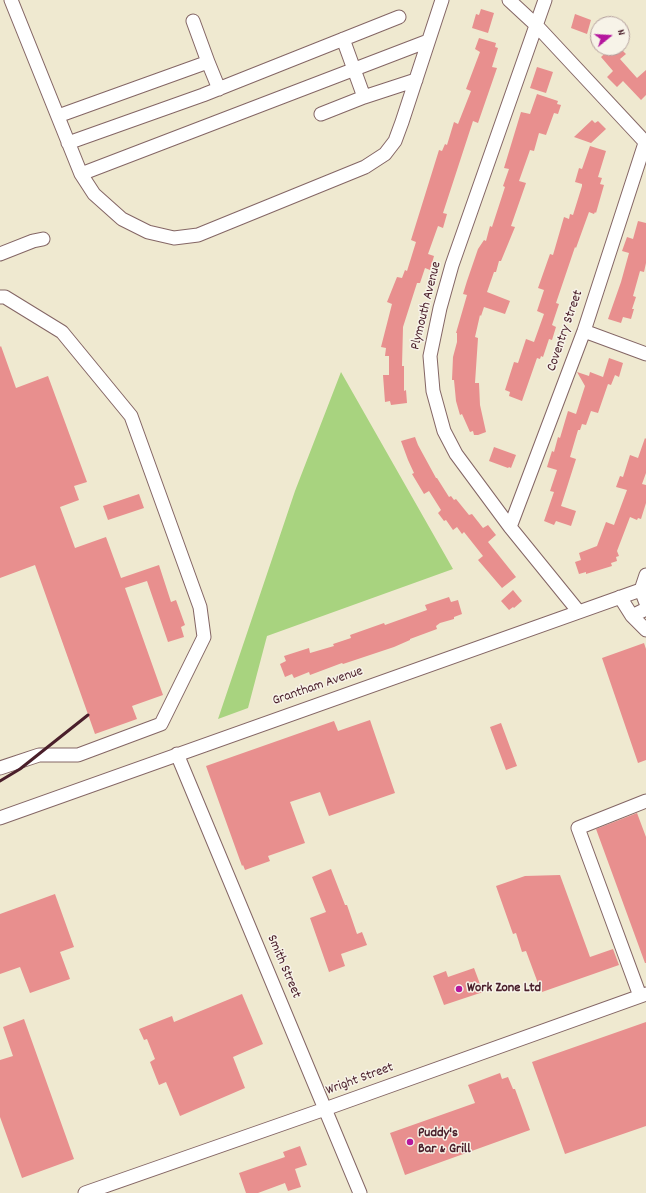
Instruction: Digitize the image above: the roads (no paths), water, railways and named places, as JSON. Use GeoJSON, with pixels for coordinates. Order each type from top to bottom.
{"type":"FeatureCollection","features":[{"type":"Feature","properties":{"kind":"street"},"geometry":{"type":"LineString","coordinates":[[11,0],[81,174],[94,194],[122,219],[148,232],[174,238],[198,235],[365,167],[385,154],[395,141],[442,0]]}},
{"type":"Feature","properties":{"kind":"street"},"geometry":{"type":"LineString","coordinates":[[509,0],[536,25],[646,143]]}},
{"type":"Feature","properties":{"kind":"street","name":"Plymouth Avenue"},"geometry":{"type":"LineString","coordinates":[[545,0],[452,265],[440,308],[430,356],[433,391],[444,431],[456,454],[510,527],[578,612]]}},
{"type":"Feature","properties":{"kind":"street"},"geometry":{"type":"LineString","coordinates":[[68,143],[219,89],[400,17]]}},
{"type":"Feature","properties":{"kind":"street"},"geometry":{"type":"LineString","coordinates":[[193,22],[219,89]]}},
{"type":"Feature","properties":{"kind":"street"},"geometry":{"type":"LineString","coordinates":[[343,39],[364,97]]}},
{"type":"Feature","properties":{"kind":"street"},"geometry":{"type":"LineString","coordinates":[[81,174],[428,41]]}},
{"type":"Feature","properties":{"kind":"street"},"geometry":{"type":"LineString","coordinates":[[58,116],[208,62]]}},
{"type":"Feature","properties":{"kind":"street"},"geometry":{"type":"LineString","coordinates":[[321,114],[364,97],[416,80]]}},
{"type":"Feature","properties":{"kind":"street","name":"Coventry Street"},"geometry":{"type":"LineString","coordinates":[[510,527],[584,331],[646,143]]}},
{"type":"Feature","properties":{"kind":"street"},"geometry":{"type":"LineString","coordinates":[[0,254],[33,241],[43,239]]}},
{"type":"Feature","properties":{"kind":"street"},"geometry":{"type":"LineString","coordinates":[[0,297],[5,297],[62,332],[131,416],[200,607],[204,637],[161,724],[78,755],[39,755],[0,768]]}},
{"type":"Feature","properties":{"kind":"street"},"geometry":{"type":"LineString","coordinates":[[584,331],[646,354]]}},
{"type":"Feature","properties":{"kind":"street"},"geometry":{"type":"LineString","coordinates":[[646,574],[643,589],[646,603]]}},
{"type":"Feature","properties":{"kind":"street","name":"Grantham Avenue"},"geometry":{"type":"LineString","coordinates":[[0,818],[643,589]]}},
{"type":"Feature","properties":{"kind":"street"},"geometry":{"type":"LineString","coordinates":[[620,597],[632,616],[646,630]]}},
{"type":"Feature","properties":{"kind":"street"},"geometry":{"type":"LineString","coordinates":[[632,616],[646,609]]}},
{"type":"Feature","properties":{"kind":"street","name":"Smith Street"},"geometry":{"type":"LineString","coordinates":[[177,754],[360,1193]]}},
{"type":"Feature","properties":{"kind":"street"},"geometry":{"type":"LineString","coordinates":[[643,995],[578,828],[646,801]]}},
{"type":"Feature","properties":{"kind":"street","name":"Wright Street"},"geometry":{"type":"LineString","coordinates":[[85,1193],[643,995]]}},
{"type":"Feature","properties":{"kind":"railway"},"geometry":{"type":"LineString","coordinates":[[0,781],[20,769],[88,715]]}},
{"type":"Feature","properties":{"kind":"place","name":"Work Zone Ltd"},"geometry":{"type":"Point","coordinates":[459,989]}},
{"type":"Feature","properties":{"kind":"place","name":"Puddy's Bar & Grill"},"geometry":{"type":"Point","coordinates":[410,1142]}}]}
